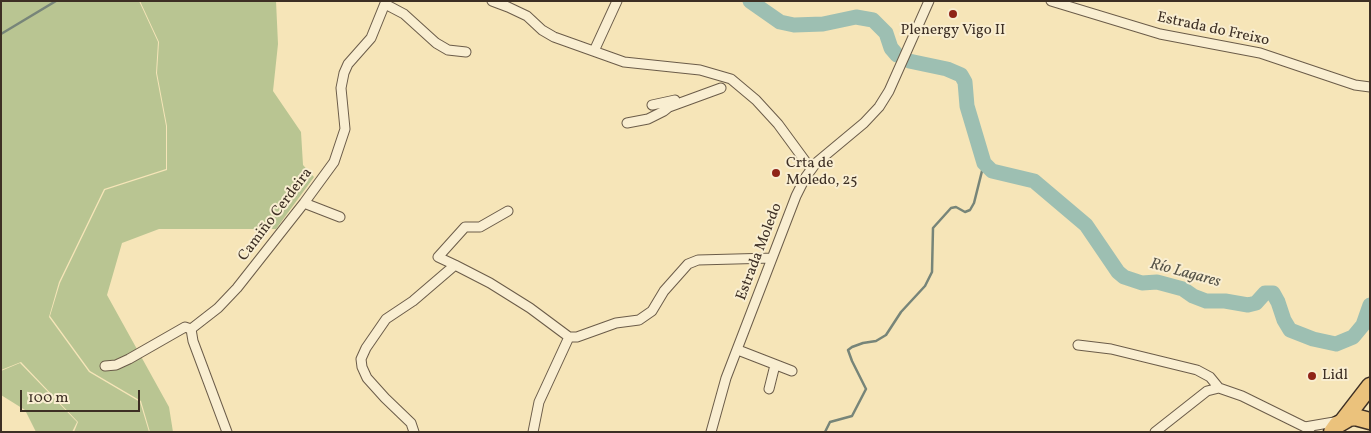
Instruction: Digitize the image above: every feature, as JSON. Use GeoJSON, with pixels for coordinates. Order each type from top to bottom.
{"type":"FeatureCollection","features":[{"type":"Feature","properties":{"kind":"highway"},"geometry":{"type":"LineString","coordinates":[[1338,426],[1370,386]]}},
{"type":"Feature","properties":{"kind":"highway"},"geometry":{"type":"LineString","coordinates":[[1365,426],[1370,392]]}},
{"type":"Feature","properties":{"kind":"highway"},"geometry":{"type":"LineString","coordinates":[[1338,426],[1355,417],[1365,426]]}},
{"type":"Feature","properties":{"kind":"street"},"geometry":{"type":"LineString","coordinates":[[492,1],[526,16],[542,30],[554,37],[624,62],[700,70],[730,79],[756,100],[778,124],[811,169]]}},
{"type":"Feature","properties":{"kind":"street"},"geometry":{"type":"LineString","coordinates":[[594,51],[617,1]]}},
{"type":"Feature","properties":{"kind":"street","name":"Estrada Moledo"},"geometry":{"type":"LineString","coordinates":[[711,432],[726,378],[796,196],[816,163],[864,123],[879,107],[889,91],[929,1]]}},
{"type":"Feature","properties":{"kind":"street","name":"Estrada do Freixo"},"geometry":{"type":"LineString","coordinates":[[1051,1],[1160,34],[1260,53],[1370,88]]}},
{"type":"Feature","properties":{"kind":"street"},"geometry":{"type":"LineString","coordinates":[[385,2],[404,14],[436,43],[448,50],[466,52]]}},
{"type":"Feature","properties":{"kind":"street","name":"Camiño Cerdeira"},"geometry":{"type":"LineString","coordinates":[[105,366],[116,365],[129,359],[185,327],[191,329],[218,308],[237,288],[304,203],[334,162],[342,143],[345,129],[341,88],[344,73],[348,64],[371,38],[385,2]]}},
{"type":"Feature","properties":{"kind":"street"},"geometry":{"type":"LineString","coordinates":[[627,123],[648,119],[664,111],[669,106],[720,88],[728,84],[730,79]]}},
{"type":"Feature","properties":{"kind":"street"},"geometry":{"type":"LineString","coordinates":[[652,106],[678,99],[702,88],[720,88]]}},
{"type":"Feature","properties":{"kind":"street"},"geometry":{"type":"LineString","coordinates":[[304,203],[340,217]]}},
{"type":"Feature","properties":{"kind":"street"},"geometry":{"type":"LineString","coordinates":[[508,211],[480,227],[465,227],[438,257],[490,283],[530,308],[569,337],[577,337],[616,323],[639,320],[652,311],[664,291],[688,264],[698,260],[772,258]]}},
{"type":"Feature","properties":{"kind":"street"},"geometry":{"type":"LineString","coordinates":[[414,432],[411,423],[371,382],[362,367],[361,359],[375,332],[386,319],[413,301],[455,265]]}},
{"type":"Feature","properties":{"kind":"street"},"geometry":{"type":"LineString","coordinates":[[191,329],[193,341],[227,432]]}},
{"type":"Feature","properties":{"kind":"street"},"geometry":{"type":"LineString","coordinates":[[533,432],[539,402],[569,337]]}},
{"type":"Feature","properties":{"kind":"street"},"geometry":{"type":"LineString","coordinates":[[1078,345],[1111,349],[1197,370],[1210,377],[1219,388],[1242,396],[1308,429],[1338,426]]}},
{"type":"Feature","properties":{"kind":"street"},"geometry":{"type":"LineString","coordinates":[[738,350],[792,371]]}},
{"type":"Feature","properties":{"kind":"street"},"geometry":{"type":"LineString","coordinates":[[769,389],[775,364]]}},
{"type":"Feature","properties":{"kind":"street"},"geometry":{"type":"LineString","coordinates":[[1155,432],[1207,391],[1219,388]]}},
{"type":"Feature","properties":{"kind":"green space"},"geometry":{"type":"Polygon","coordinates":[[[1,1],[139,1],[158,42],[156,73],[166,126],[166,169],[104,189],[59,282],[49,317],[89,372],[140,402],[149,432],[74,432],[78,422],[21,362],[1,370],[1,1]]]}},
{"type":"Feature","properties":{"kind":"green space"},"geometry":{"type":"Polygon","coordinates":[[[140,1],[276,1],[278,44],[273,91],[301,132],[303,165],[314,177],[276,229],[159,229],[122,243],[107,295],[169,407],[173,432],[150,432],[141,401],[90,371],[50,316],[60,283],[105,190],[167,170],[167,126],[157,73],[159,42],[140,1]]]}},
{"type":"Feature","properties":{"kind":"green space"},"geometry":{"type":"Polygon","coordinates":[[[20,363],[77,422],[72,432],[36,432],[25,410],[1,395],[1,371],[20,363]]]}},
{"type":"Feature","properties":{"kind":"waterway"},"geometry":{"type":"LineString","coordinates":[[1,34],[56,1]]}},
{"type":"Feature","properties":{"kind":"waterway","name":"Río Lagares"},"geometry":{"type":"LineString","coordinates":[[750,1],[780,22],[794,25],[823,24],[856,17],[873,20],[886,33],[891,48],[897,55]]}},
{"type":"Feature","properties":{"kind":"waterway","name":"Río Lagares"},"geometry":{"type":"LineString","coordinates":[[909,61],[947,69],[961,75],[965,82],[967,106],[984,163],[992,171],[1034,181],[1086,225],[1118,272],[1124,277],[1142,283],[1157,282],[1183,289],[1193,296],[1206,301],[1225,301],[1248,305],[1256,303],[1265,293],[1273,293],[1290,330],[1313,339],[1336,344],[1353,337],[1363,325],[1370,305]]}},
{"type":"Feature","properties":{"kind":"waterway"},"geometry":{"type":"LineString","coordinates":[[825,432],[830,422],[852,416],[866,389],[848,350],[863,343],[876,341],[886,335],[901,312],[925,286],[932,272],[933,228],[951,208],[956,207],[965,212],[970,210],[974,203],[984,163]]}},
{"type":"Feature","properties":{"kind":"place","name":"Plenergy Vigo II"},"geometry":{"type":"Point","coordinates":[953,14]}},
{"type":"Feature","properties":{"kind":"place","name":"Crta de Moledo, 25"},"geometry":{"type":"Point","coordinates":[776,173]}},
{"type":"Feature","properties":{"kind":"place","name":"Lidl"},"geometry":{"type":"Point","coordinates":[1312,376]}}]}
